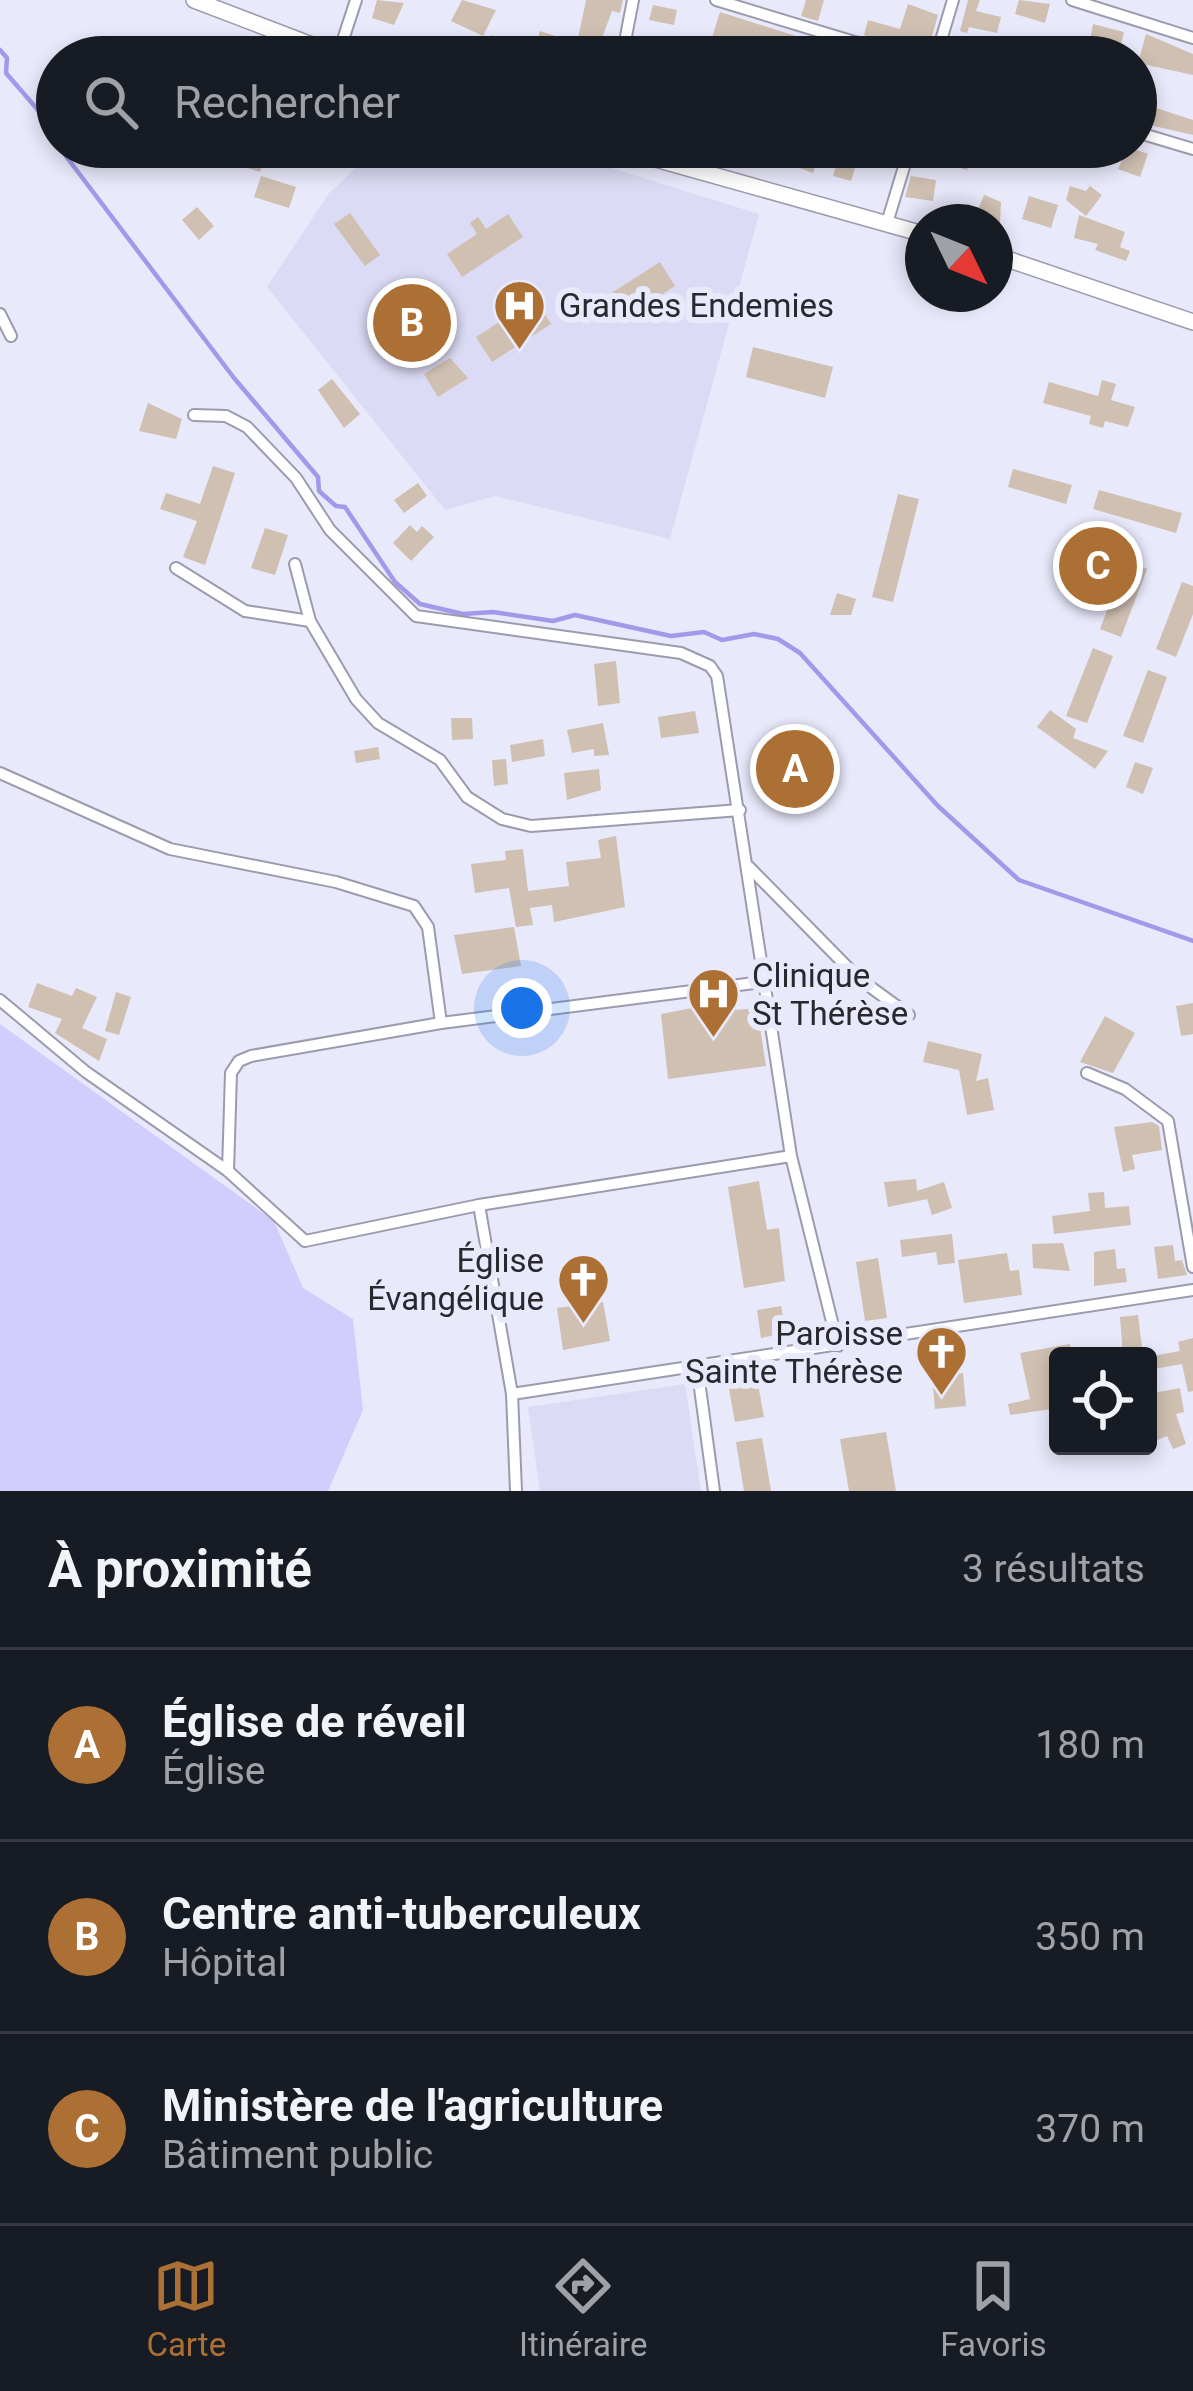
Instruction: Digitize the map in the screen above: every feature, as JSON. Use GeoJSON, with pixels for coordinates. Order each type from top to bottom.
{"type":"FeatureCollection","features":[{"type":"Feature","properties":{"kind":"main road"},"geometry":{"type":"LineString","coordinates":[[194,0],[288,36]]}},
{"type":"Feature","properties":{"kind":"main road"},"geometry":{"type":"LineString","coordinates":[[689,168],[905,228]]}},
{"type":"Feature","properties":{"kind":"main road"},"geometry":{"type":"LineString","coordinates":[[1013,261],[1193,322]]}},
{"type":"Feature","properties":{"kind":"street"},"geometry":{"type":"LineString","coordinates":[[346,36],[356,0]]}},
{"type":"Feature","properties":{"kind":"street"},"geometry":{"type":"LineString","coordinates":[[626,36],[633,0]]}},
{"type":"Feature","properties":{"kind":"street"},"geometry":{"type":"LineString","coordinates":[[716,0],[835,36]]}},
{"type":"Feature","properties":{"kind":"street"},"geometry":{"type":"LineString","coordinates":[[942,36],[953,0]]}},
{"type":"Feature","properties":{"kind":"street"},"geometry":{"type":"LineString","coordinates":[[1072,0],[1193,38]]}},
{"type":"Feature","properties":{"kind":"street"},"geometry":{"type":"LineString","coordinates":[[1157,138],[1193,149]]}},
{"type":"Feature","properties":{"kind":"street"},"geometry":{"type":"LineString","coordinates":[[887,223],[904,168]]}},
{"type":"Feature","properties":{"kind":"street"},"geometry":{"type":"LineString","coordinates":[[0,314],[10,335]]}},
{"type":"Feature","properties":{"kind":"street"},"geometry":{"type":"LineString","coordinates":[[194,415],[226,416],[247,427],[296,478],[330,530],[416,616],[664,650],[710,666],[717,676],[791,1156],[838,1346]]}},
{"type":"Feature","properties":{"kind":"street"},"geometry":{"type":"LineString","coordinates":[[295,564],[310,621],[367,711],[428,750],[467,797],[502,820],[531,826],[740,810]]}},
{"type":"Feature","properties":{"kind":"street"},"geometry":{"type":"LineString","coordinates":[[176,568],[245,611],[310,621]]}},
{"type":"Feature","properties":{"kind":"street"},"geometry":{"type":"LineString","coordinates":[[0,772],[170,849],[336,882],[414,906],[428,927],[441,1023]]}},
{"type":"Feature","properties":{"kind":"street"},"geometry":{"type":"LineString","coordinates":[[747,865],[858,978],[909,1015]]}},
{"type":"Feature","properties":{"kind":"street"},"geometry":{"type":"LineString","coordinates":[[228,1171],[231,1073],[238,1061],[441,1023],[762,982]]}},
{"type":"Feature","properties":{"kind":"street"},"geometry":{"type":"LineString","coordinates":[[0,1000],[86,1072],[228,1171],[305,1241],[479,1205],[791,1156]]}},
{"type":"Feature","properties":{"kind":"street"},"geometry":{"type":"LineString","coordinates":[[1087,1073],[1125,1089],[1168,1120],[1193,1267]]}},
{"type":"Feature","properties":{"kind":"street"},"geometry":{"type":"LineString","coordinates":[[479,1205],[512,1394],[516,1491]]}},
{"type":"Feature","properties":{"kind":"street"},"geometry":{"type":"LineString","coordinates":[[512,1394],[1193,1290]]}},
{"type":"Feature","properties":{"kind":"street"},"geometry":{"type":"LineString","coordinates":[[697,1366],[714,1491]]}},
{"type":"Feature","properties":{"kind":"shaded area","name":"Grandes Endemies"},"geometry":{"type":"Polygon","coordinates":[[[356,168],[611,168],[759,214],[670,539],[495,496],[445,510],[267,287],[329,193],[356,168]]]}},
{"type":"Feature","properties":{"kind":"shaded area"},"geometry":{"type":"Polygon","coordinates":[[[0,1024],[274,1221],[303,1288],[353,1319],[363,1410],[328,1491],[0,1491],[0,1024]]]}},
{"type":"Feature","properties":{"kind":"shaded area"},"geometry":{"type":"Polygon","coordinates":[[[685,1384],[701,1491],[540,1491],[528,1407],[685,1384]]]}},
{"type":"Feature","properties":{"kind":"building"},"geometry":{"type":"Polygon","coordinates":[[[377,0],[404,3],[394,25],[372,18],[377,0]]]}},
{"type":"Feature","properties":{"kind":"building"},"geometry":{"type":"Polygon","coordinates":[[[462,0],[496,10],[483,36],[451,21],[462,0]]]}},
{"type":"Feature","properties":{"kind":"building"},"geometry":{"type":"Polygon","coordinates":[[[586,0],[623,0],[620,13],[612,11],[603,36],[578,36],[586,0]]]}},
{"type":"Feature","properties":{"kind":"building"},"geometry":{"type":"Polygon","coordinates":[[[806,0],[824,0],[818,21],[801,16],[806,0]]]}},
{"type":"Feature","properties":{"kind":"building"},"geometry":{"type":"Polygon","coordinates":[[[968,0],[980,0],[976,11],[1001,17],[997,33],[969,27],[967,33],[960,31],[968,0]]]}},
{"type":"Feature","properties":{"kind":"building"},"geometry":{"type":"Polygon","coordinates":[[[1019,0],[1050,4],[1045,23],[1015,14],[1019,0]]]}},
{"type":"Feature","properties":{"kind":"building"},"geometry":{"type":"Polygon","coordinates":[[[908,4],[938,15],[932,36],[864,35],[868,20],[900,29],[908,4]]]}},
{"type":"Feature","properties":{"kind":"building"},"geometry":{"type":"Polygon","coordinates":[[[653,5],[677,10],[674,25],[649,20],[653,5]]]}},
{"type":"Feature","properties":{"kind":"building"},"geometry":{"type":"Polygon","coordinates":[[[720,12],[796,36],[713,36],[720,12]]]}},
{"type":"Feature","properties":{"kind":"building"},"geometry":{"type":"Polygon","coordinates":[[[1093,24],[1124,32],[1123,36],[1091,36],[1093,24]]]}},
{"type":"Feature","properties":{"kind":"building"},"geometry":{"type":"Polygon","coordinates":[[[1157,39],[1193,54],[1193,75],[1157,67],[1157,39]]]}},
{"type":"Feature","properties":{"kind":"building"},"geometry":{"type":"Polygon","coordinates":[[[1157,108],[1193,120],[1193,135],[1157,127],[1157,108]]]}},
{"type":"Feature","properties":{"kind":"building"},"geometry":{"type":"Polygon","coordinates":[[[835,168],[855,168],[851,181],[833,176],[835,168]]]}},
{"type":"Feature","properties":{"kind":"building"},"geometry":{"type":"Polygon","coordinates":[[[1118,168],[1143,168],[1140,177],[1118,168]]]}},
{"type":"Feature","properties":{"kind":"building"},"geometry":{"type":"Polygon","coordinates":[[[261,176],[296,187],[289,208],[254,197],[261,176]]]}},
{"type":"Feature","properties":{"kind":"building"},"geometry":{"type":"Polygon","coordinates":[[[911,176],[936,180],[933,201],[905,197],[911,176]]]}},
{"type":"Feature","properties":{"kind":"building"},"geometry":{"type":"Polygon","coordinates":[[[1070,186],[1086,191],[1090,186],[1102,195],[1086,216],[1066,200],[1070,186]]]}},
{"type":"Feature","properties":{"kind":"building"},"geometry":{"type":"Polygon","coordinates":[[[984,195],[1001,202],[1001,204],[980,204],[984,195]]]}},
{"type":"Feature","properties":{"kind":"building"},"geometry":{"type":"Polygon","coordinates":[[[1029,196],[1058,205],[1051,228],[1022,219],[1029,196]]]}},
{"type":"Feature","properties":{"kind":"building"},"geometry":{"type":"Polygon","coordinates":[[[197,207],[214,226],[199,240],[182,220],[197,207]]]}},
{"type":"Feature","properties":{"kind":"building"},"geometry":{"type":"Polygon","coordinates":[[[350,213],[380,255],[365,266],[334,224],[350,213]]]}},
{"type":"Feature","properties":{"kind":"building"},"geometry":{"type":"Polygon","coordinates":[[[508,214],[523,237],[462,277],[447,254],[477,234],[470,223],[478,217],[486,229],[508,214]]]}},
{"type":"Feature","properties":{"kind":"building"},"geometry":{"type":"Polygon","coordinates":[[[1079,215],[1125,232],[1120,247],[1130,251],[1126,261],[1095,250],[1098,244],[1074,238],[1079,215]]]}},
{"type":"Feature","properties":{"kind":"building"},"geometry":{"type":"Polygon","coordinates":[[[660,262],[675,286],[617,323],[602,299],[660,262]]]}},
{"type":"Feature","properties":{"kind":"building"},"geometry":{"type":"Polygon","coordinates":[[[411,292],[433,332],[410,349],[380,316],[411,292]]]}},
{"type":"Feature","properties":{"kind":"building"},"geometry":{"type":"Polygon","coordinates":[[[535,299],[551,324],[492,362],[476,337],[535,299]]]}},
{"type":"Feature","properties":{"kind":"building"},"geometry":{"type":"Polygon","coordinates":[[[753,347],[833,367],[825,398],[746,377],[753,347]]]}},
{"type":"Feature","properties":{"kind":"building"},"geometry":{"type":"Polygon","coordinates":[[[450,358],[468,378],[438,397],[424,374],[450,358]]]}},
{"type":"Feature","properties":{"kind":"building"},"geometry":{"type":"Polygon","coordinates":[[[332,379],[360,414],[344,428],[318,390],[332,379]]]}},
{"type":"Feature","properties":{"kind":"building"},"geometry":{"type":"Polygon","coordinates":[[[1102,380],[1116,384],[1111,400],[1135,407],[1128,427],[1105,421],[1103,428],[1089,424],[1091,416],[1043,403],[1049,382],[1098,396],[1102,380]]]}},
{"type":"Feature","properties":{"kind":"building"},"geometry":{"type":"Polygon","coordinates":[[[148,403],[182,419],[176,439],[139,431],[148,403]]]}},
{"type":"Feature","properties":{"kind":"building"},"geometry":{"type":"Polygon","coordinates":[[[213,466],[235,473],[205,565],[183,557],[197,521],[160,509],[166,493],[200,504],[213,466]]]}},
{"type":"Feature","properties":{"kind":"building"},"geometry":{"type":"Polygon","coordinates":[[[1013,469],[1072,485],[1066,504],[1008,487],[1013,469]]]}},
{"type":"Feature","properties":{"kind":"building"},"geometry":{"type":"Polygon","coordinates":[[[418,483],[427,496],[404,513],[394,500],[418,483]]]}},
{"type":"Feature","properties":{"kind":"building"},"geometry":{"type":"Polygon","coordinates":[[[1099,490],[1182,513],[1176,533],[1093,509],[1099,490]]]}},
{"type":"Feature","properties":{"kind":"building"},"geometry":{"type":"Polygon","coordinates":[[[898,494],[919,499],[893,602],[872,597],[898,494]]]}},
{"type":"Feature","properties":{"kind":"building"},"geometry":{"type":"Polygon","coordinates":[[[410,525],[417,532],[422,526],[434,537],[411,561],[393,543],[410,525]]]}},
{"type":"Feature","properties":{"kind":"building"},"geometry":{"type":"Polygon","coordinates":[[[265,528],[288,535],[275,575],[251,568],[265,528]]]}},
{"type":"Feature","properties":{"kind":"building"},"geometry":{"type":"Polygon","coordinates":[[[1126,561],[1147,569],[1121,637],[1100,629],[1126,561]]]}},
{"type":"Feature","properties":{"kind":"building"},"geometry":{"type":"Polygon","coordinates":[[[1182,582],[1193,586],[1193,614],[1176,657],[1156,649],[1182,582]]]}},
{"type":"Feature","properties":{"kind":"building"},"geometry":{"type":"Polygon","coordinates":[[[837,593],[856,599],[851,615],[830,615],[837,593]]]}},
{"type":"Feature","properties":{"kind":"building"},"geometry":{"type":"Polygon","coordinates":[[[1093,648],[1113,656],[1087,723],[1066,716],[1093,648]]]}},
{"type":"Feature","properties":{"kind":"building"},"geometry":{"type":"Polygon","coordinates":[[[616,661],[620,703],[598,706],[594,664],[616,661]]]}},
{"type":"Feature","properties":{"kind":"building"},"geometry":{"type":"Polygon","coordinates":[[[1148,670],[1167,677],[1143,743],[1123,736],[1148,670]]]}},
{"type":"Feature","properties":{"kind":"building"},"geometry":{"type":"Polygon","coordinates":[[[1050,710],[1076,729],[1073,738],[1108,751],[1095,769],[1037,727],[1050,710]]]}},
{"type":"Feature","properties":{"kind":"building"},"geometry":{"type":"Polygon","coordinates":[[[695,711],[699,733],[661,738],[658,717],[695,711]]]}},
{"type":"Feature","properties":{"kind":"building"},"geometry":{"type":"Polygon","coordinates":[[[451,718],[472,718],[473,739],[452,740],[451,718]]]}},
{"type":"Feature","properties":{"kind":"building"},"geometry":{"type":"Polygon","coordinates":[[[603,723],[609,755],[594,756],[594,749],[572,753],[567,730],[603,723]]]}},
{"type":"Feature","properties":{"kind":"building"},"geometry":{"type":"Polygon","coordinates":[[[810,727],[821,804],[780,810],[769,733],[810,727]]]}},
{"type":"Feature","properties":{"kind":"building"},"geometry":{"type":"Polygon","coordinates":[[[543,739],[545,756],[512,762],[510,745],[543,739]]]}},
{"type":"Feature","properties":{"kind":"building"},"geometry":{"type":"Polygon","coordinates":[[[378,747],[380,759],[356,763],[354,751],[378,747]]]}},
{"type":"Feature","properties":{"kind":"building"},"geometry":{"type":"Polygon","coordinates":[[[506,759],[508,784],[494,786],[492,760],[506,759]]]}},
{"type":"Feature","properties":{"kind":"building"},"geometry":{"type":"Polygon","coordinates":[[[1135,762],[1153,768],[1143,794],[1126,787],[1135,762]]]}},
{"type":"Feature","properties":{"kind":"building"},"geometry":{"type":"Polygon","coordinates":[[[599,769],[601,790],[567,800],[564,773],[599,769]]]}},
{"type":"Feature","properties":{"kind":"building"},"geometry":{"type":"Polygon","coordinates":[[[616,836],[625,907],[554,922],[552,905],[530,908],[533,925],[516,927],[509,888],[475,893],[471,864],[506,860],[505,851],[523,849],[528,891],[569,886],[566,862],[601,858],[598,840],[616,836]]]}},
{"type":"Feature","properties":{"kind":"building"},"geometry":{"type":"Polygon","coordinates":[[[514,927],[521,966],[462,974],[454,935],[514,927]]]}},
{"type":"Feature","properties":{"kind":"building"},"geometry":{"type":"Polygon","coordinates":[[[37,983],[72,996],[76,988],[97,997],[82,1028],[107,1039],[99,1061],[55,1033],[62,1019],[28,1007],[37,983]]]}},
{"type":"Feature","properties":{"kind":"building"},"geometry":{"type":"Polygon","coordinates":[[[116,992],[131,997],[119,1035],[105,1031],[116,992]]]}},
{"type":"Feature","properties":{"kind":"building","name":"Clinique St Thérèse"},"geometry":{"type":"Polygon","coordinates":[[[734,1000],[736,1010],[757,1008],[766,1066],[668,1079],[661,1014],[734,1000]]]}},
{"type":"Feature","properties":{"kind":"building"},"geometry":{"type":"Polygon","coordinates":[[[1193,1003],[1193,1034],[1181,1036],[1176,1006],[1193,1003]]]}},
{"type":"Feature","properties":{"kind":"building"},"geometry":{"type":"Polygon","coordinates":[[[1105,1016],[1135,1033],[1113,1073],[1080,1062],[1105,1016]]]}},
{"type":"Feature","properties":{"kind":"building"},"geometry":{"type":"Polygon","coordinates":[[[928,1041],[982,1054],[976,1081],[988,1078],[994,1110],[967,1115],[959,1070],[923,1062],[928,1041]]]}},
{"type":"Feature","properties":{"kind":"building"},"geometry":{"type":"Polygon","coordinates":[[[1152,1122],[1159,1126],[1162,1150],[1132,1155],[1135,1169],[1123,1172],[1114,1127],[1152,1122]]]}},
{"type":"Feature","properties":{"kind":"building"},"geometry":{"type":"Polygon","coordinates":[[[916,1179],[917,1191],[944,1182],[952,1208],[932,1215],[927,1199],[888,1207],[884,1182],[916,1179]]]}},
{"type":"Feature","properties":{"kind":"building"},"geometry":{"type":"Polygon","coordinates":[[[759,1181],[767,1230],[779,1228],[785,1281],[744,1288],[728,1187],[759,1181]]]}},
{"type":"Feature","properties":{"kind":"building"},"geometry":{"type":"Polygon","coordinates":[[[1104,1192],[1105,1208],[1129,1206],[1131,1225],[1054,1234],[1052,1216],[1090,1211],[1088,1193],[1104,1192]]]}},
{"type":"Feature","properties":{"kind":"building"},"geometry":{"type":"Polygon","coordinates":[[[952,1234],[955,1263],[938,1265],[936,1252],[902,1257],[900,1240],[952,1234]]]}},
{"type":"Feature","properties":{"kind":"building"},"geometry":{"type":"Polygon","coordinates":[[[1063,1243],[1070,1271],[1033,1268],[1032,1244],[1063,1243]]]}},
{"type":"Feature","properties":{"kind":"building"},"geometry":{"type":"Polygon","coordinates":[[[1173,1245],[1175,1261],[1182,1260],[1187,1275],[1158,1279],[1154,1247],[1173,1245]]]}},
{"type":"Feature","properties":{"kind":"building"},"geometry":{"type":"Polygon","coordinates":[[[1115,1249],[1117,1269],[1125,1268],[1127,1282],[1094,1286],[1094,1252],[1115,1249]]]}},
{"type":"Feature","properties":{"kind":"building"},"geometry":{"type":"Polygon","coordinates":[[[1007,1253],[1010,1271],[1019,1270],[1022,1295],[964,1303],[958,1260],[1007,1253]]]}},
{"type":"Feature","properties":{"kind":"building"},"geometry":{"type":"Polygon","coordinates":[[[878,1258],[887,1318],[865,1321],[856,1262],[878,1258]]]}},
{"type":"Feature","properties":{"kind":"building","name":"Église Évangélique"},"geometry":{"type":"Polygon","coordinates":[[[603,1302],[610,1341],[563,1350],[557,1308],[603,1302]]]}},
{"type":"Feature","properties":{"kind":"building"},"geometry":{"type":"Polygon","coordinates":[[[781,1306],[786,1333],[761,1338],[757,1310],[781,1306]]]}},
{"type":"Feature","properties":{"kind":"building"},"geometry":{"type":"Polygon","coordinates":[[[1138,1315],[1142,1347],[1122,1347],[1120,1317],[1138,1315]]]}},
{"type":"Feature","properties":{"kind":"building"},"geometry":{"type":"Polygon","coordinates":[[[1193,1338],[1193,1391],[1188,1392],[1182,1364],[1157,1368],[1157,1355],[1180,1351],[1178,1342],[1193,1338]]]}},
{"type":"Feature","properties":{"kind":"building"},"geometry":{"type":"Polygon","coordinates":[[[1049,1348],[1049,1409],[1010,1415],[1008,1404],[1030,1399],[1020,1353],[1049,1348]]]}},
{"type":"Feature","properties":{"kind":"building"},"geometry":{"type":"Polygon","coordinates":[[[889,1364],[892,1385],[870,1388],[867,1367],[889,1364]]]}},
{"type":"Feature","properties":{"kind":"building"},"geometry":{"type":"Polygon","coordinates":[[[963,1373],[966,1406],[935,1409],[932,1376],[963,1373]]]}},
{"type":"Feature","properties":{"kind":"building"},"geometry":{"type":"Polygon","coordinates":[[[758,1384],[764,1417],[735,1422],[729,1389],[758,1384]]]}},
{"type":"Feature","properties":{"kind":"building"},"geometry":{"type":"Polygon","coordinates":[[[1180,1388],[1184,1412],[1176,1414],[1186,1444],[1173,1449],[1167,1436],[1157,1440],[1157,1392],[1180,1388]]]}},
{"type":"Feature","properties":{"kind":"building"},"geometry":{"type":"Polygon","coordinates":[[[886,1432],[896,1491],[849,1491],[840,1439],[886,1432]]]}},
{"type":"Feature","properties":{"kind":"building"},"geometry":{"type":"Polygon","coordinates":[[[762,1438],[771,1491],[744,1491],[736,1442],[762,1438]]]}},
{"type":"Feature","properties":{"kind":"waterway"},"geometry":{"type":"LineString","coordinates":[[0,50],[7,58],[6,73],[36,108]]}},
{"type":"Feature","properties":{"kind":"waterway"},"geometry":{"type":"LineString","coordinates":[[75,168],[234,378],[318,477],[319,491],[336,506],[345,507],[395,582],[420,604],[463,614],[493,612],[553,621],[575,615],[671,636],[704,632],[722,640],[754,634],[778,639],[800,653],[938,806],[1019,880],[1193,941]]}},
{"type":"Feature","properties":{"kind":"place","name":"Centre anti-tuberculeux"},"geometry":{"type":"Point","coordinates":[412,323]}},
{"type":"Feature","properties":{"kind":"place","name":"Grandes Endemies"},"geometry":{"type":"Point","coordinates":[520,351]}},
{"type":"Feature","properties":{"kind":"place","name":"Ministère de l'agriculture"},"geometry":{"type":"Point","coordinates":[1098,566]}},
{"type":"Feature","properties":{"kind":"place","name":"Église de réveil"},"geometry":{"type":"Point","coordinates":[795,769]}},
{"type":"Feature","properties":{"kind":"place","name":"Clinique St Thérèse"},"geometry":{"type":"Point","coordinates":[713,1040]}},
{"type":"Feature","properties":{"kind":"place","name":"Église Évangélique"},"geometry":{"type":"Point","coordinates":[583,1325]}},
{"type":"Feature","properties":{"kind":"place","name":"Paroisse Sainte Thérèse"},"geometry":{"type":"Point","coordinates":[942,1398]}}]}
